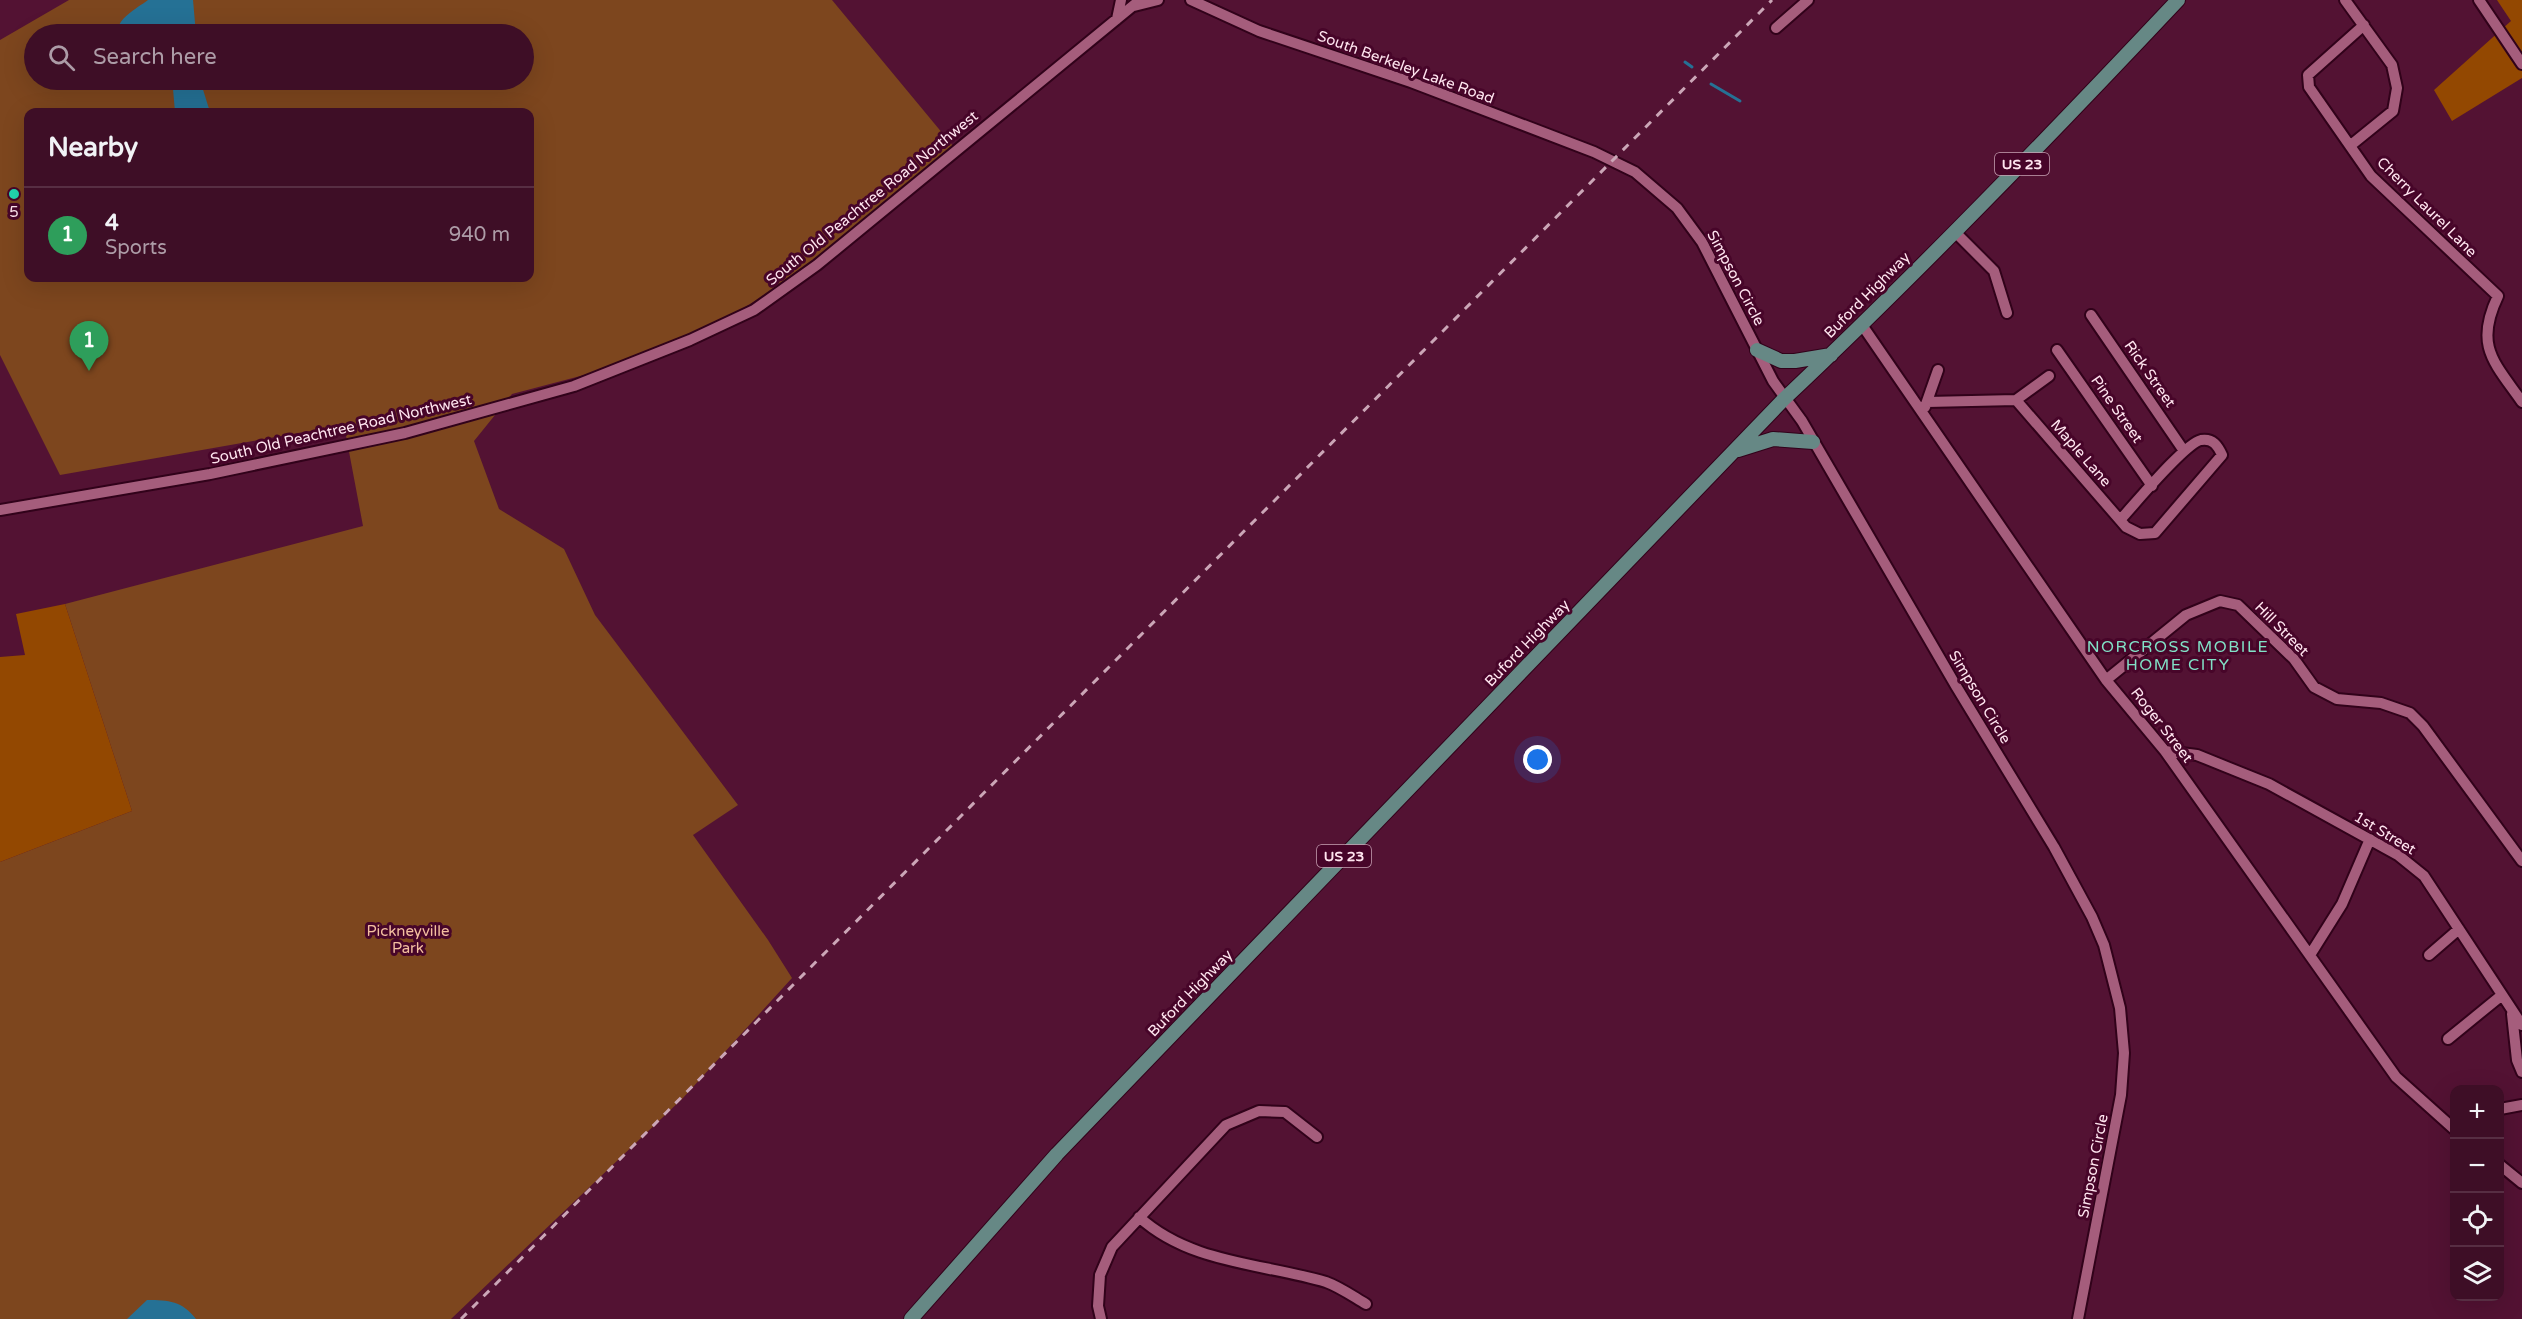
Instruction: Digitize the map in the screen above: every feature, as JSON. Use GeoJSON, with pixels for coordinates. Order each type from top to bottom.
{"type":"FeatureCollection","features":[{"type":"Feature","properties":{"kind":"main road","name":"Buford Highway"},"geometry":{"type":"LineString","coordinates":[[911,1319],[1058,1154],[1784,399],[1862,325],[2046,140],[2178,0]]}},
{"type":"Feature","properties":{"kind":"main road"},"geometry":{"type":"LineString","coordinates":[[1757,350],[1781,361],[1831,355]]}},
{"type":"Feature","properties":{"kind":"main road"},"geometry":{"type":"LineString","coordinates":[[1736,450],[1773,439],[1813,442]]}},
{"type":"Feature","properties":{"kind":"street"},"geometry":{"type":"LineString","coordinates":[[1117,19],[1121,0]]}},
{"type":"Feature","properties":{"kind":"street"},"geometry":{"type":"LineString","coordinates":[[1136,4],[1158,0]]}},
{"type":"Feature","properties":{"kind":"street","name":"South Berkeley Lake Road"},"geometry":{"type":"LineString","coordinates":[[1191,0],[1259,31],[1411,82],[1612,161]]}},
{"type":"Feature","properties":{"kind":"street"},"geometry":{"type":"LineString","coordinates":[[1210,0],[1216,12]]}},
{"type":"Feature","properties":{"kind":"street"},"geometry":{"type":"LineString","coordinates":[[1776,28],[1808,0]]}},
{"type":"Feature","properties":{"kind":"street"},"geometry":{"type":"LineString","coordinates":[[2345,0],[2392,65],[2397,88],[2393,111],[2351,145]]}},
{"type":"Feature","properties":{"kind":"street"},"geometry":{"type":"LineString","coordinates":[[2479,0],[2522,64]]}},
{"type":"Feature","properties":{"kind":"street","name":"South Old Peachtree Road Northwest"},"geometry":{"type":"LineString","coordinates":[[0,510],[210,474],[405,433],[574,386],[690,340],[754,310],[817,265],[1047,74],[1136,4]]}},
{"type":"Feature","properties":{"kind":"street","name":"Cherry Laurel Lane"},"geometry":{"type":"LineString","coordinates":[[2364,25],[2308,75],[2309,87],[2371,176],[2498,296],[2486,326],[2487,346],[2493,361],[2522,402]]}},
{"type":"Feature","properties":{"kind":"street","name":"Simpson Circle"},"geometry":{"type":"LineString","coordinates":[[1612,161],[1635,172],[1677,208],[1713,261],[1784,399],[1802,421],[1956,686],[2054,848],[2092,917],[2104,945],[2120,1008],[2124,1053],[2121,1095],[2078,1319]]}},
{"type":"Feature","properties":{"kind":"street"},"geometry":{"type":"LineString","coordinates":[[1955,232],[1994,271],[2007,313]]}},
{"type":"Feature","properties":{"kind":"street","name":"Rick Street"},"geometry":{"type":"LineString","coordinates":[[2091,315],[2184,450]]}},
{"type":"Feature","properties":{"kind":"street","name":"Roger Street"},"geometry":{"type":"LineString","coordinates":[[1862,325],[1925,408],[2106,680],[2165,751],[2396,1077],[2449,1118]]}},
{"type":"Feature","properties":{"kind":"street","name":"Pine Street"},"geometry":{"type":"LineString","coordinates":[[2056,350],[2152,486]]}},
{"type":"Feature","properties":{"kind":"street"},"geometry":{"type":"LineString","coordinates":[[1938,370],[1925,408],[2016,400],[2049,376]]}},
{"type":"Feature","properties":{"kind":"street","name":"Maple Lane"},"geometry":{"type":"LineString","coordinates":[[2016,400],[2120,520]]}},
{"type":"Feature","properties":{"kind":"street"},"geometry":{"type":"LineString","coordinates":[[2200,440],[2211,441],[2217,444],[2222,455],[2155,533],[2140,534],[2126,527],[2120,520],[2184,450],[2200,440]]}},
{"type":"Feature","properties":{"kind":"street","name":"Hill Street"},"geometry":{"type":"LineString","coordinates":[[2106,680],[2186,615],[2220,601],[2238,605],[2294,659],[2314,687],[2337,699],[2381,703],[2410,713],[2423,726],[2522,861]]}},
{"type":"Feature","properties":{"kind":"street","name":"1st Street"},"geometry":{"type":"LineString","coordinates":[[2165,751],[2197,755],[2269,784],[2398,855],[2424,876],[2522,1025]]}},
{"type":"Feature","properties":{"kind":"street"},"geometry":{"type":"LineString","coordinates":[[2310,955],[2342,904],[2370,839]]}},
{"type":"Feature","properties":{"kind":"street"},"geometry":{"type":"LineString","coordinates":[[2429,955],[2458,929]]}},
{"type":"Feature","properties":{"kind":"street"},"geometry":{"type":"LineString","coordinates":[[2448,1039],[2502,995]]}},
{"type":"Feature","properties":{"kind":"street"},"geometry":{"type":"LineString","coordinates":[[2512,1013],[2517,1060],[2522,1072]]}},
{"type":"Feature","properties":{"kind":"street"},"geometry":{"type":"LineString","coordinates":[[2504,1108],[2522,1105]]}},
{"type":"Feature","properties":{"kind":"street"},"geometry":{"type":"LineString","coordinates":[[1101,1319],[1098,1291],[1106,1259],[1122,1234],[1226,1125],[1244,1115],[1259,1111],[1285,1112],[1317,1137]]}},
{"type":"Feature","properties":{"kind":"street"},"geometry":{"type":"LineString","coordinates":[[2504,1169],[2522,1183]]}},
{"type":"Feature","properties":{"kind":"street"},"geometry":{"type":"LineString","coordinates":[[1139,1217],[1151,1228],[1189,1250],[1327,1283],[1366,1304]]}},
{"type":"Feature","properties":{"kind":"green space","name":"Pickneyville Park"},"geometry":{"type":"Polygon","coordinates":[[[69,0],[832,0],[953,146],[800,273],[767,294],[730,316],[650,351],[588,374],[512,394],[474,441],[499,509],[564,549],[595,615],[738,805],[693,835],[768,940],[792,978],[683,1098],[451,1319],[0,1319],[0,862],[132,811],[65,604],[363,526],[344,425],[60,475],[0,355],[0,40],[24,26],[24,90],[534,90],[534,24],[28,24],[69,0]]]}},
{"type":"Feature","properties":{"kind":"shaded area"},"geometry":{"type":"Polygon","coordinates":[[[2497,0],[2522,0],[2522,78],[2452,121],[2434,90],[2511,21],[2497,0]]]}},
{"type":"Feature","properties":{"kind":"shaded area"},"geometry":{"type":"Polygon","coordinates":[[[65,604],[132,811],[0,862],[0,657],[25,655],[16,614],[65,604]]]}},
{"type":"Feature","properties":{"kind":"water"},"geometry":{"type":"Polygon","coordinates":[[[148,0],[193,0],[195,24],[120,24],[133,10],[148,0]]]}},
{"type":"Feature","properties":{"kind":"water"},"geometry":{"type":"Polygon","coordinates":[[[173,90],[203,90],[209,108],[175,108],[173,90]]]}},
{"type":"Feature","properties":{"kind":"water"},"geometry":{"type":"Polygon","coordinates":[[[147,1300],[162,1300],[180,1305],[196,1319],[127,1319],[147,1300]]]}},
{"type":"Feature","properties":{"kind":"waterway"},"geometry":{"type":"LineString","coordinates":[[1685,62],[1692,67]]}},
{"type":"Feature","properties":{"kind":"waterway"},"geometry":{"type":"LineString","coordinates":[[1711,84],[1740,101]]}},
{"type":"Feature","properties":{"kind":"railway"},"geometry":{"type":"LineString","coordinates":[[461,1319],[1772,0]]}},
{"type":"Feature","properties":{"kind":"place","name":"5"},"geometry":{"type":"Point","coordinates":[14,194]}},
{"type":"Feature","properties":{"kind":"place","name":"4"},"geometry":{"type":"Point","coordinates":[89,371]}},
{"type":"Feature","properties":{"kind":"district","name":"NORCROSS MOBILE HOME CITY"},"geometry":{"type":"Point","coordinates":[2178,655]}}]}
